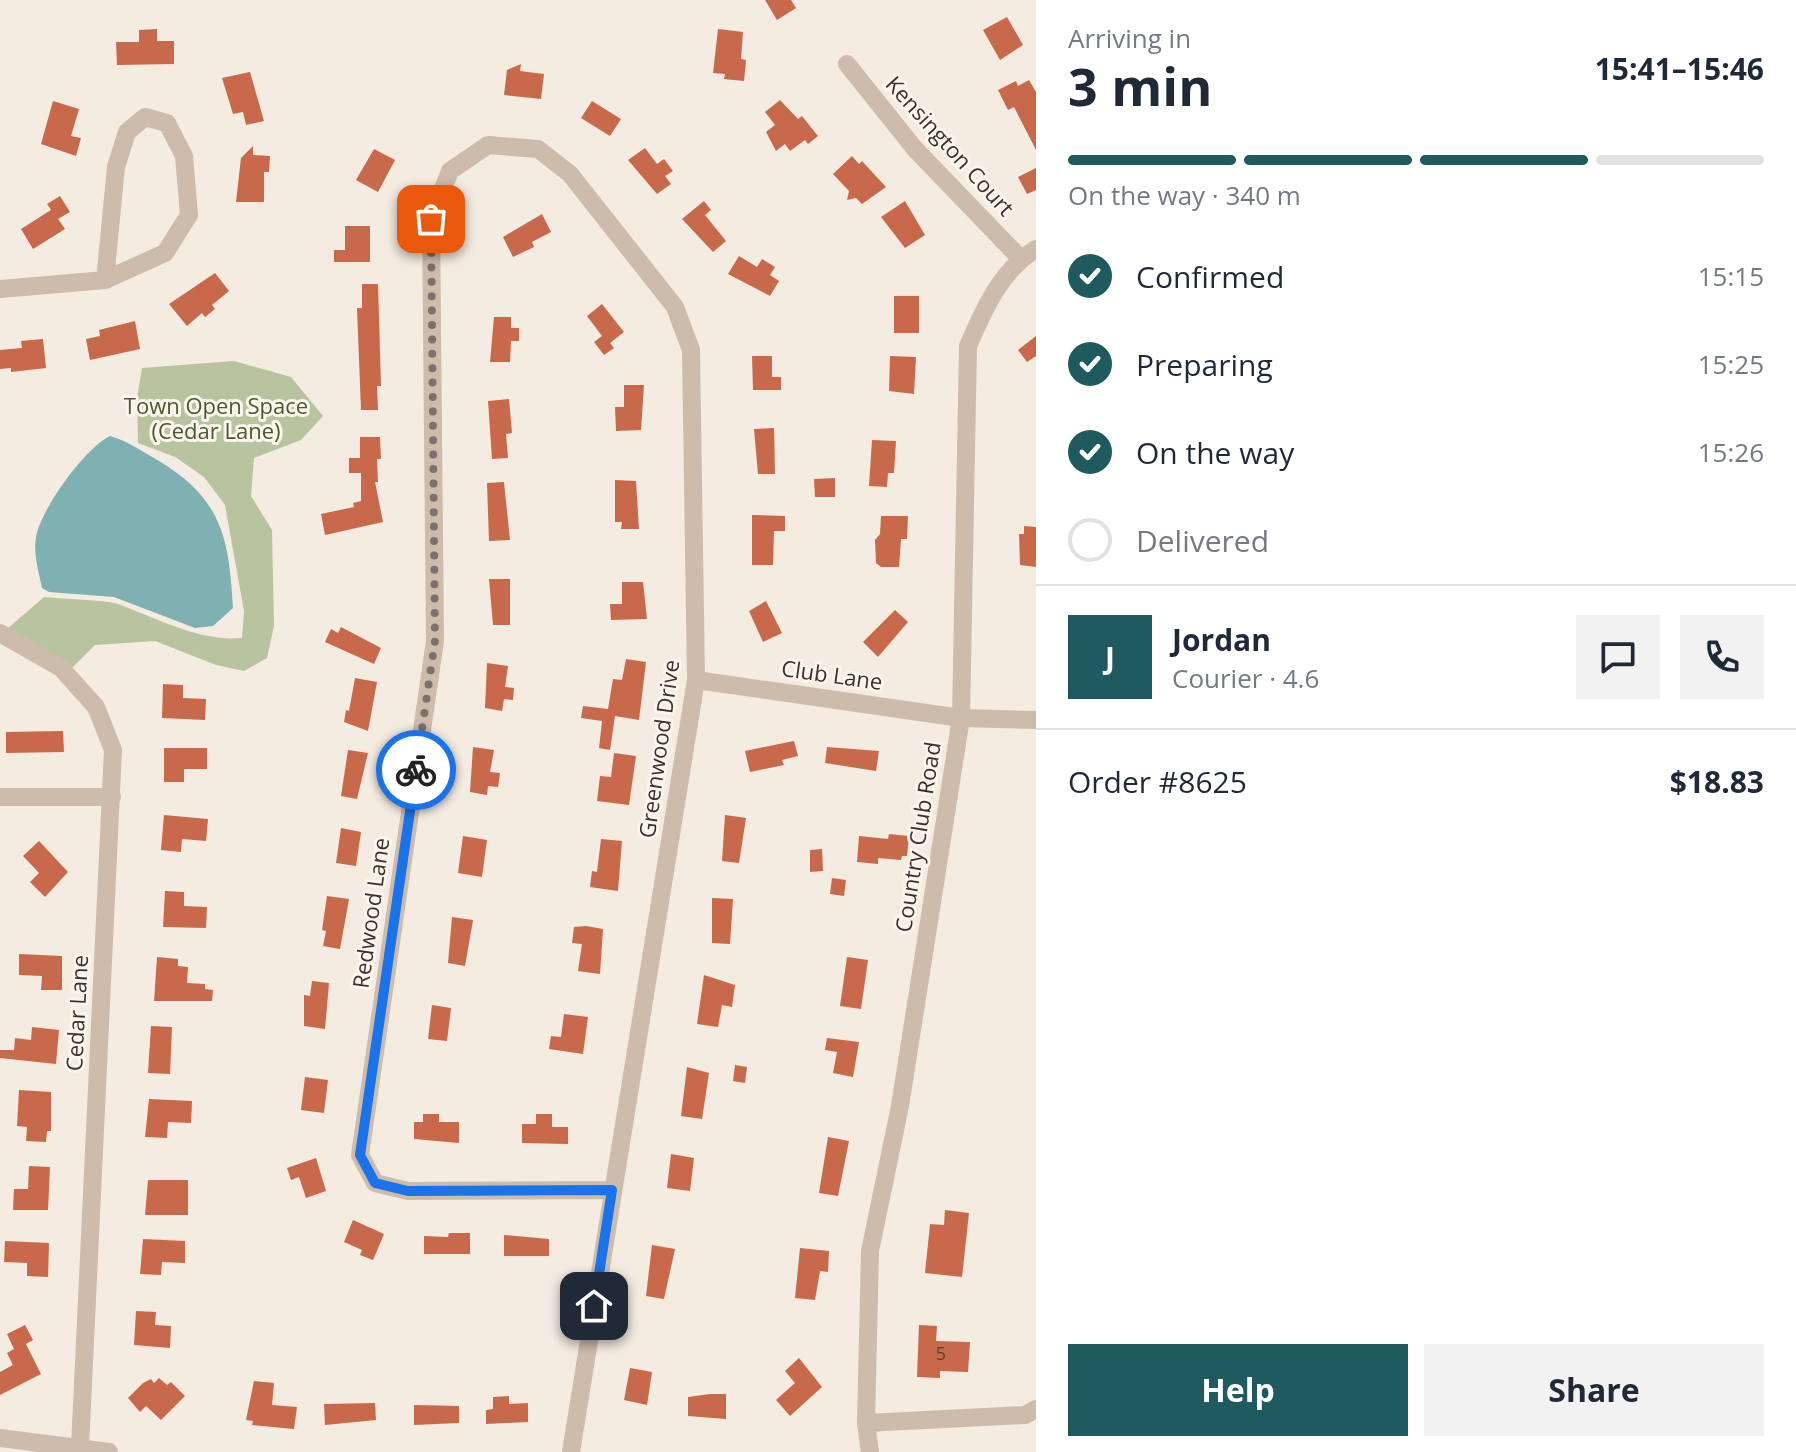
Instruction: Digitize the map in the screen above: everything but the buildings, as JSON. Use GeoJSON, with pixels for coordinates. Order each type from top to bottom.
{"type":"FeatureCollection","features":[{"type":"Feature","properties":{"kind":"street","name":"Kensington Court"},"geometry":{"type":"LineString","coordinates":[[847,64],[915,149],[1028,254]]}},
{"type":"Feature","properties":{"kind":"street"},"geometry":{"type":"LineString","coordinates":[[0,289],[105,280],[165,253],[189,215],[184,156],[167,123],[145,117],[127,132],[116,167],[105,280]]}},
{"type":"Feature","properties":{"kind":"street","name":"Greenwood Drive"},"geometry":{"type":"LineString","coordinates":[[488,145],[538,149],[570,174],[675,307],[691,350],[696,680],[571,1452]]}},
{"type":"Feature","properties":{"kind":"street","name":"Redwood Lane"},"geometry":{"type":"LineString","coordinates":[[488,145],[450,171],[431,219],[435,641],[360,1155],[375,1183],[408,1191],[612,1190]]}},
{"type":"Feature","properties":{"kind":"street","name":"Country Club Road"},"geometry":{"type":"LineString","coordinates":[[870,1452],[866,1423],[870,1251],[900,1106],[961,718],[968,346],[988,301],[1028,254]]}},
{"type":"Feature","properties":{"kind":"street","name":"Cedar Lane"},"geometry":{"type":"LineString","coordinates":[[0,633],[61,668],[96,707],[113,750],[80,1447]]}},
{"type":"Feature","properties":{"kind":"street","name":"Club Lane"},"geometry":{"type":"LineString","coordinates":[[696,680],[961,718],[1036,720]]}},
{"type":"Feature","properties":{"kind":"street"},"geometry":{"type":"LineString","coordinates":[[0,797],[112,797]]}},
{"type":"Feature","properties":{"kind":"street"},"geometry":{"type":"LineString","coordinates":[[866,1423],[1025,1415],[1036,1409]]}},
{"type":"Feature","properties":{"kind":"street"},"geometry":{"type":"LineString","coordinates":[[0,1438],[109,1452]]}},
{"type":"Feature","properties":{"kind":"green space","name":"Town Open Space (Cedar Lane)"},"geometry":{"type":"Polygon","coordinates":[[[234,361],[291,377],[323,416],[301,440],[254,458],[251,496],[272,530],[274,626],[267,658],[244,671],[216,665],[155,641],[95,645],[73,667],[7,629],[44,597],[118,604],[194,633],[242,638],[244,611],[225,505],[204,477],[175,457],[138,443],[137,398],[142,368],[234,361]]]}},
{"type":"Feature","properties":{"kind":"water"},"geometry":{"type":"Polygon","coordinates":[[[110,436],[135,447],[180,475],[197,490],[218,522],[229,561],[233,608],[213,626],[195,628],[114,597],[49,592],[42,588],[35,550],[36,537],[46,511],[77,466],[110,436]]]}},
{"type":"Feature","properties":{"kind":"way so far"},"geometry":{"type":"LineString","coordinates":[[416,770],[435,641],[431,219]]}},
{"type":"Feature","properties":{"kind":"route"},"geometry":{"type":"LineString","coordinates":[[416,770],[360,1155],[375,1183],[408,1191],[612,1190],[594,1306]]}}]}
